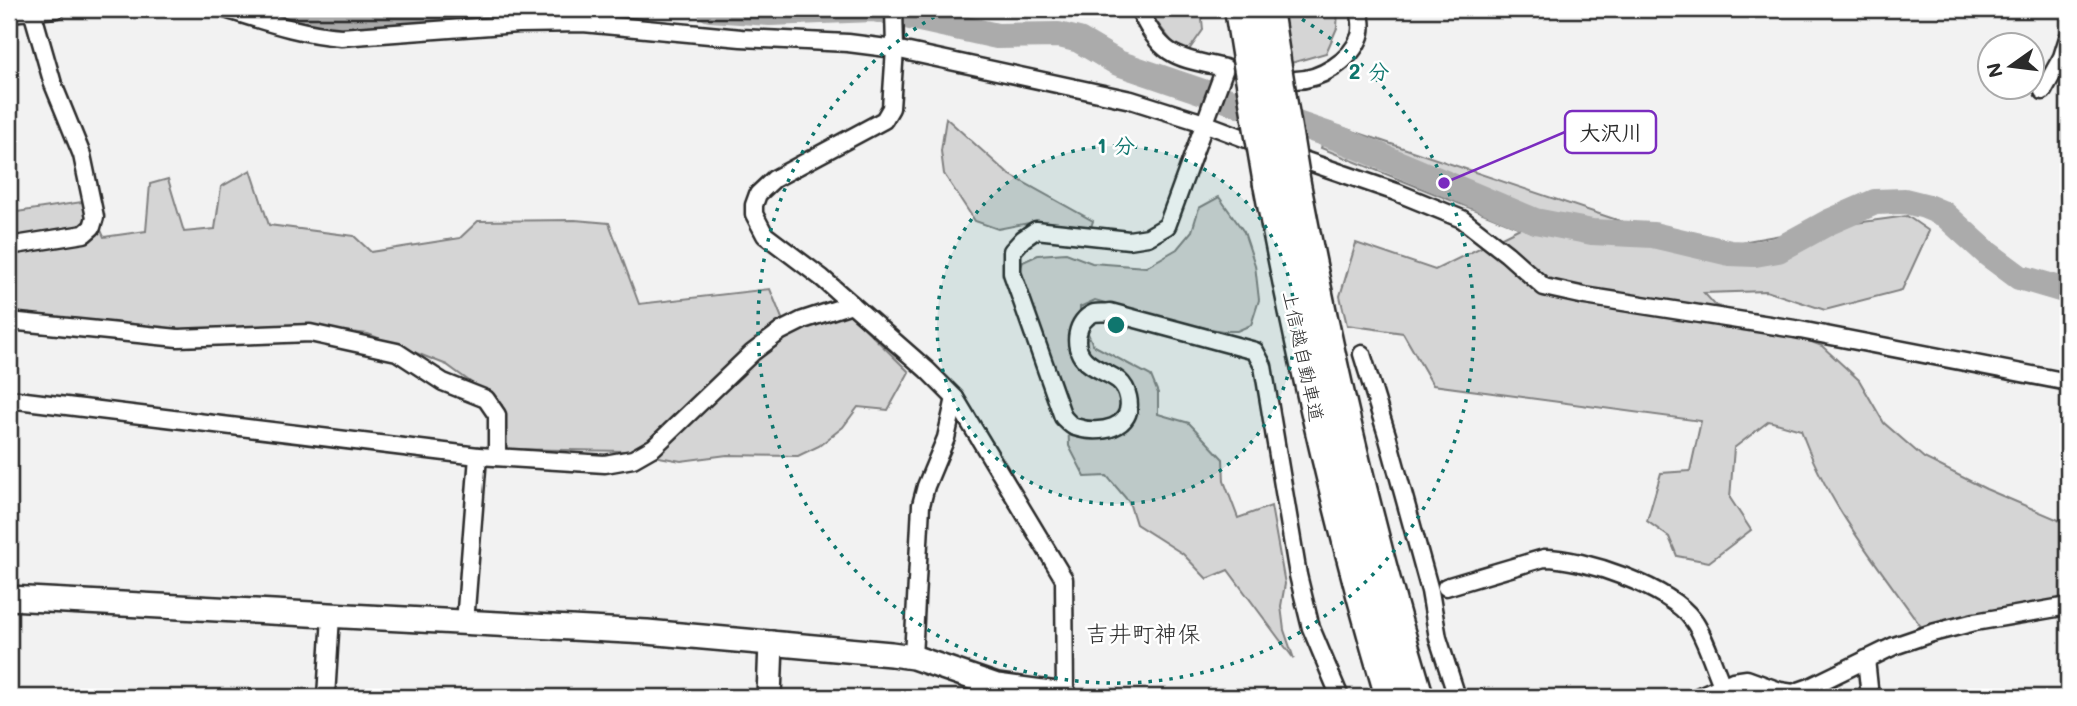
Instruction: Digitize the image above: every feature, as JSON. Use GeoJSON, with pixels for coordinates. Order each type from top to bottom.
{"type":"FeatureCollection","features":[{"type":"Feature","properties":{"kind":"highway","name":"上信越自動車道"},"geometry":{"type":"LineString","coordinates":[[1240,9],[1261,57],[1320,429],[1367,615],[1391,697]]}},
{"type":"Feature","properties":{"kind":"highway","name":"上信越自動車道"},"geometry":{"type":"LineString","coordinates":[[1261,57],[1267,9]]}},
{"type":"Feature","properties":{"kind":"highway","name":"上信越自動車道"},"geometry":{"type":"LineString","coordinates":[[1282,184],[1325,338],[1364,503],[1418,697]]}},
{"type":"Feature","properties":{"kind":"street"},"geometry":{"type":"LineString","coordinates":[[9,13],[57,9]]}},
{"type":"Feature","properties":{"kind":"street"},"geometry":{"type":"LineString","coordinates":[[225,9],[286,29],[341,37],[518,24],[583,23],[741,38],[848,43],[895,50],[1131,100],[1204,123],[1294,158],[1396,192],[1462,219],[1544,287],[1625,303],[1795,329],[2068,382]]}},
{"type":"Feature","properties":{"kind":"street"},"geometry":{"type":"LineString","coordinates":[[9,598],[646,632],[771,643],[913,657],[997,686],[1065,696],[1064,579],[955,398],[852,304],[765,235],[758,224],[754,205],[758,194],[774,178],[884,120],[891,108],[895,50],[894,9]]}},
{"type":"Feature","properties":{"kind":"street"},"geometry":{"type":"LineString","coordinates":[[1139,9],[1150,33],[1171,54],[1225,68],[1167,226],[1148,237],[1129,240],[1036,230],[1012,251],[1012,273],[1063,417],[1073,427],[1097,430],[1117,427],[1127,416],[1128,397],[1119,379],[1085,360],[1079,349],[1077,332],[1093,313],[1110,312],[1255,351],[1263,366],[1298,575],[1311,628],[1340,697]]}},
{"type":"Feature","properties":{"kind":"street"},"geometry":{"type":"LineString","coordinates":[[1295,80],[1318,76],[1345,58],[1360,36],[1362,23],[1359,9]]}},
{"type":"Feature","properties":{"kind":"street"},"geometry":{"type":"LineString","coordinates":[[9,246],[84,234],[92,227],[95,217],[82,155],[53,84],[32,11]]}},
{"type":"Feature","properties":{"kind":"street"},"geometry":{"type":"LineString","coordinates":[[2046,86],[2062,57],[2068,38]]}},
{"type":"Feature","properties":{"kind":"street"},"geometry":{"type":"LineString","coordinates":[[9,398],[478,456],[605,464],[634,459],[654,447],[752,353],[781,331],[803,320],[852,304]]}},
{"type":"Feature","properties":{"kind":"street"},"geometry":{"type":"LineString","coordinates":[[9,321],[178,338],[310,334],[397,352],[443,382],[486,399],[497,415],[497,457]]}},
{"type":"Feature","properties":{"kind":"street"},"geometry":{"type":"LineString","coordinates":[[1362,354],[1430,592],[1438,638],[1457,697]]}},
{"type":"Feature","properties":{"kind":"street"},"geometry":{"type":"LineString","coordinates":[[913,657],[921,505],[946,438],[955,398]]}},
{"type":"Feature","properties":{"kind":"street"},"geometry":{"type":"LineString","coordinates":[[465,623],[478,456]]}},
{"type":"Feature","properties":{"kind":"street"},"geometry":{"type":"LineString","coordinates":[[1446,587],[1544,558],[1556,558],[1619,574],[1673,600],[1694,620],[1722,685]]}},
{"type":"Feature","properties":{"kind":"street"},"geometry":{"type":"LineString","coordinates":[[1697,697],[1722,685],[1747,679],[1793,693],[1894,646],[1932,633],[1975,622],[2068,607]]}},
{"type":"Feature","properties":{"kind":"street"},"geometry":{"type":"LineString","coordinates":[[326,697],[331,616]]}},
{"type":"Feature","properties":{"kind":"street"},"geometry":{"type":"LineString","coordinates":[[769,697],[771,643]]}},
{"type":"Feature","properties":{"kind":"street"},"geometry":{"type":"LineString","coordinates":[[1866,659],[1870,697]]}},
{"type":"Feature","properties":{"kind":"shaded area"},"geometry":{"type":"Polygon","coordinates":[[[1153,9],[1201,9],[1203,30],[1184,57],[1156,21],[1153,9]]]}},
{"type":"Feature","properties":{"kind":"shaded area"},"geometry":{"type":"Polygon","coordinates":[[[1277,9],[1338,9],[1337,28],[1326,53],[1291,63],[1282,45],[1277,9]]]}},
{"type":"Feature","properties":{"kind":"shaded area"},"geometry":{"type":"Polygon","coordinates":[[[946,118],[1007,173],[1093,221],[1090,230],[1029,223],[998,229],[975,221],[944,174],[941,151],[946,118]]]}},
{"type":"Feature","properties":{"kind":"shaded area"},"geometry":{"type":"Polygon","coordinates":[[[1329,123],[1623,222],[1730,244],[1907,216],[1929,231],[1902,290],[1825,310],[1766,291],[1704,293],[1715,305],[1822,346],[1859,380],[1884,423],[1924,458],[1986,489],[2068,524],[2068,600],[1971,616],[1922,628],[1839,508],[1824,483],[1801,430],[1769,421],[1734,448],[1730,498],[1751,530],[1709,562],[1677,556],[1669,537],[1647,521],[1661,473],[1690,471],[1701,421],[1433,385],[1403,333],[1347,325],[1340,296],[1356,243],[1435,270],[1520,228],[1321,148],[1329,123]]]}},
{"type":"Feature","properties":{"kind":"shaded area"},"geometry":{"type":"Polygon","coordinates":[[[251,170],[269,225],[354,236],[371,252],[460,238],[478,221],[575,220],[609,223],[639,304],[770,289],[783,321],[791,332],[848,312],[909,372],[888,410],[858,407],[843,427],[819,446],[798,456],[727,455],[681,461],[626,451],[506,449],[502,405],[447,365],[368,334],[294,325],[182,330],[9,314],[9,211],[88,201],[104,237],[146,231],[150,184],[168,179],[184,232],[215,229],[221,187],[251,170]]]}},
{"type":"Feature","properties":{"kind":"shaded area"},"geometry":{"type":"Polygon","coordinates":[[[1219,197],[1244,232],[1255,265],[1259,300],[1251,325],[1237,331],[1223,331],[1181,324],[1095,300],[1080,307],[1080,315],[1093,345],[1151,376],[1158,393],[1158,414],[1189,423],[1223,459],[1224,481],[1238,518],[1271,506],[1285,584],[1281,606],[1284,630],[1294,659],[1228,570],[1207,579],[1183,554],[1136,524],[1129,502],[1107,476],[1085,477],[1069,446],[1068,412],[1018,275],[1023,262],[1038,255],[1066,253],[1092,263],[1146,267],[1177,249],[1192,231],[1199,208],[1219,197]]]}},
{"type":"Feature","properties":{"kind":"waterway"},"geometry":{"type":"LineString","coordinates":[[289,9],[340,16],[476,9]]}},
{"type":"Feature","properties":{"kind":"waterway"},"geometry":{"type":"LineString","coordinates":[[710,9],[770,13],[874,9],[997,36],[1059,35],[1079,40],[1118,63],[1338,138],[1535,221],[1592,232],[1653,235],[1730,253],[1755,254],[1778,250],[1829,222],[1875,202],[1905,201],[1944,214],[1988,254],[2019,277],[2068,289]]}},
{"type":"Feature","properties":{"kind":"place","name":"大沢川"},"geometry":{"type":"Point","coordinates":[1444,183]}},
{"type":"Feature","properties":{"kind":"district","name":"吉井町神保"},"geometry":{"type":"Point","coordinates":[1143,633]}}]}
